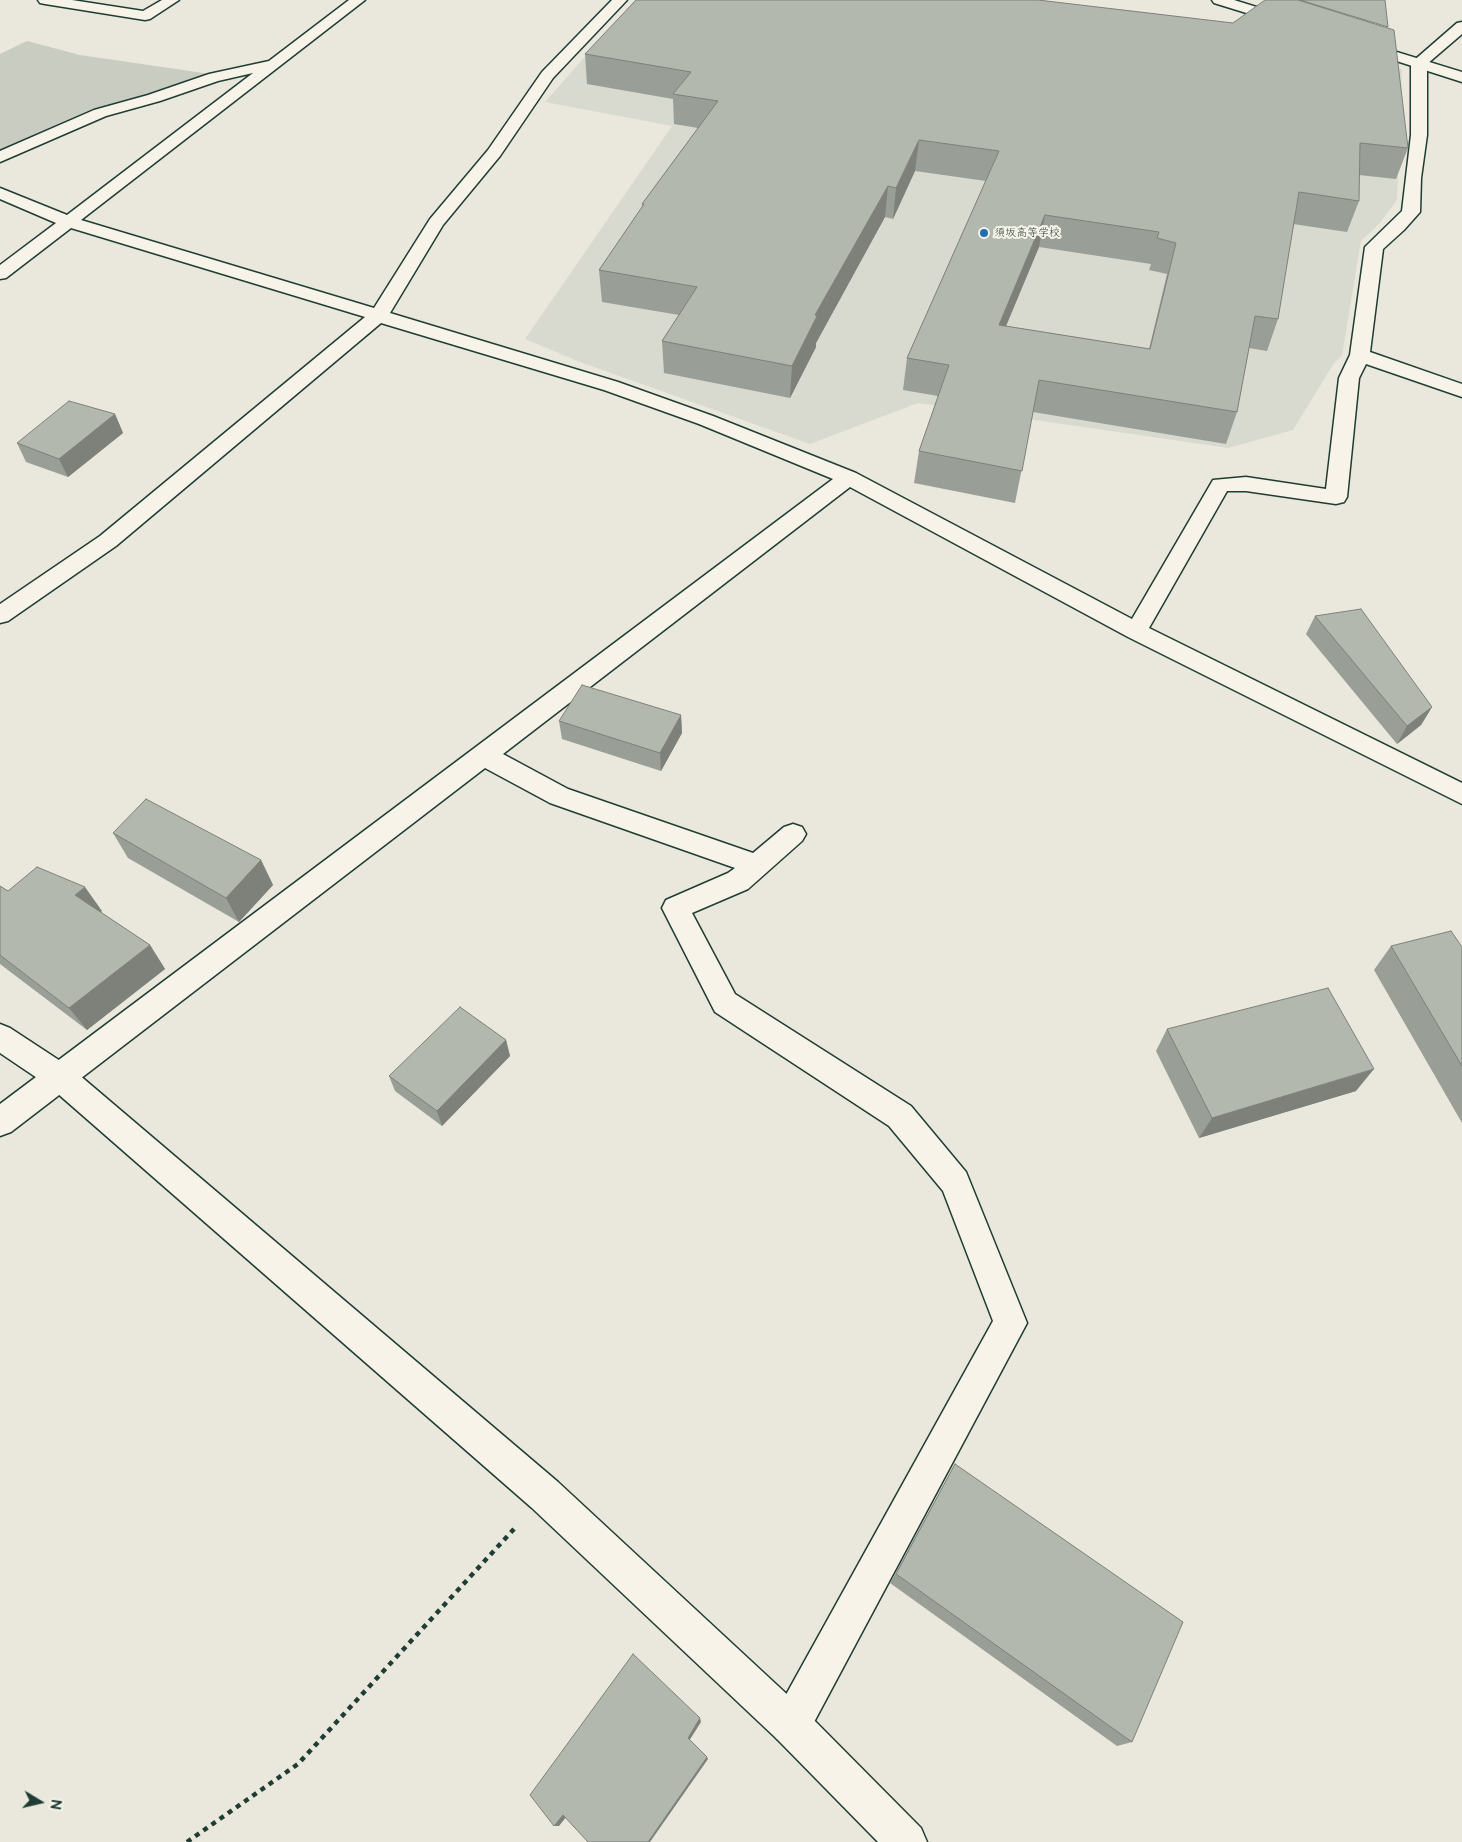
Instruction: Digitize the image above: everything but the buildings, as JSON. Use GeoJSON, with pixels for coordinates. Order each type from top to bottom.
{"type":"FeatureCollection","features":[{"type":"Feature","properties":{"kind":"street"},"geometry":{"type":"LineString","coordinates":[[45,0],[145,16],[172,0]]}},
{"type":"Feature","properties":{"kind":"street"},"geometry":{"type":"LineString","coordinates":[[0,274],[357,0]]}},
{"type":"Feature","properties":{"kind":"street"},"geometry":{"type":"LineString","coordinates":[[0,615],[108,540],[379,315],[436,222],[494,153],[547,75],[620,0]]}},
{"type":"Feature","properties":{"kind":"street"},"geometry":{"type":"LineString","coordinates":[[1219,0],[1301,26]]}},
{"type":"Feature","properties":{"kind":"street"},"geometry":{"type":"LineString","coordinates":[[1136,631],[1220,485],[1246,484],[1336,497],[1349,378],[1360,355],[1374,247],[1411,212],[1413,178],[1419,135],[1419,63],[1462,26]]}},
{"type":"Feature","properties":{"kind":"street"},"geometry":{"type":"LineString","coordinates":[[1346,40],[1462,77]]}},
{"type":"Feature","properties":{"kind":"street"},"geometry":{"type":"LineString","coordinates":[[0,157],[100,113],[154,98],[214,76],[275,64]]}},
{"type":"Feature","properties":{"kind":"street"},"geometry":{"type":"LineString","coordinates":[[0,193],[69,222],[611,386],[706,420],[849,478],[1136,631],[1462,794]]}},
{"type":"Feature","properties":{"kind":"street"},"geometry":{"type":"LineString","coordinates":[[1360,355],[1462,391]]}},
{"type":"Feature","properties":{"kind":"street"},"geometry":{"type":"LineString","coordinates":[[0,1122],[849,478]]}},
{"type":"Feature","properties":{"kind":"street"},"geometry":{"type":"LineString","coordinates":[[484,756],[559,796],[757,865]]}},
{"type":"Feature","properties":{"kind":"street"},"geometry":{"type":"LineString","coordinates":[[791,1724],[1010,1323],[955,1182],[900,1116],[725,1003],[676,908],[738,881],[793,834]]}},
{"type":"Feature","properties":{"kind":"street"},"geometry":{"type":"LineString","coordinates":[[0,1037],[60,1077],[544,1495],[791,1724],[907,1842]]}},
{"type":"Feature","properties":{"kind":"path"},"geometry":{"type":"LineString","coordinates":[[187,1842],[298,1764],[544,1495]]}},
{"type":"Feature","properties":{"kind":"shaded area","name":"須坂高等学校"},"geometry":{"type":"Polygon","coordinates":[[[635,0],[862,0],[1402,69],[1397,200],[1379,224],[1361,241],[1342,356],[1334,363],[1293,430],[1228,448],[918,403],[810,444],[580,362],[525,339],[672,126],[545,102],[635,0]]]}},
{"type":"Feature","properties":{"kind":"shaded area"},"geometry":{"type":"Polygon","coordinates":[[[27,41],[80,55],[210,74],[0,151],[0,54],[27,41]]]}},
{"type":"Feature","properties":{"kind":"place","name":"須坂高等学校"},"geometry":{"type":"Point","coordinates":[984,233]}}]}
